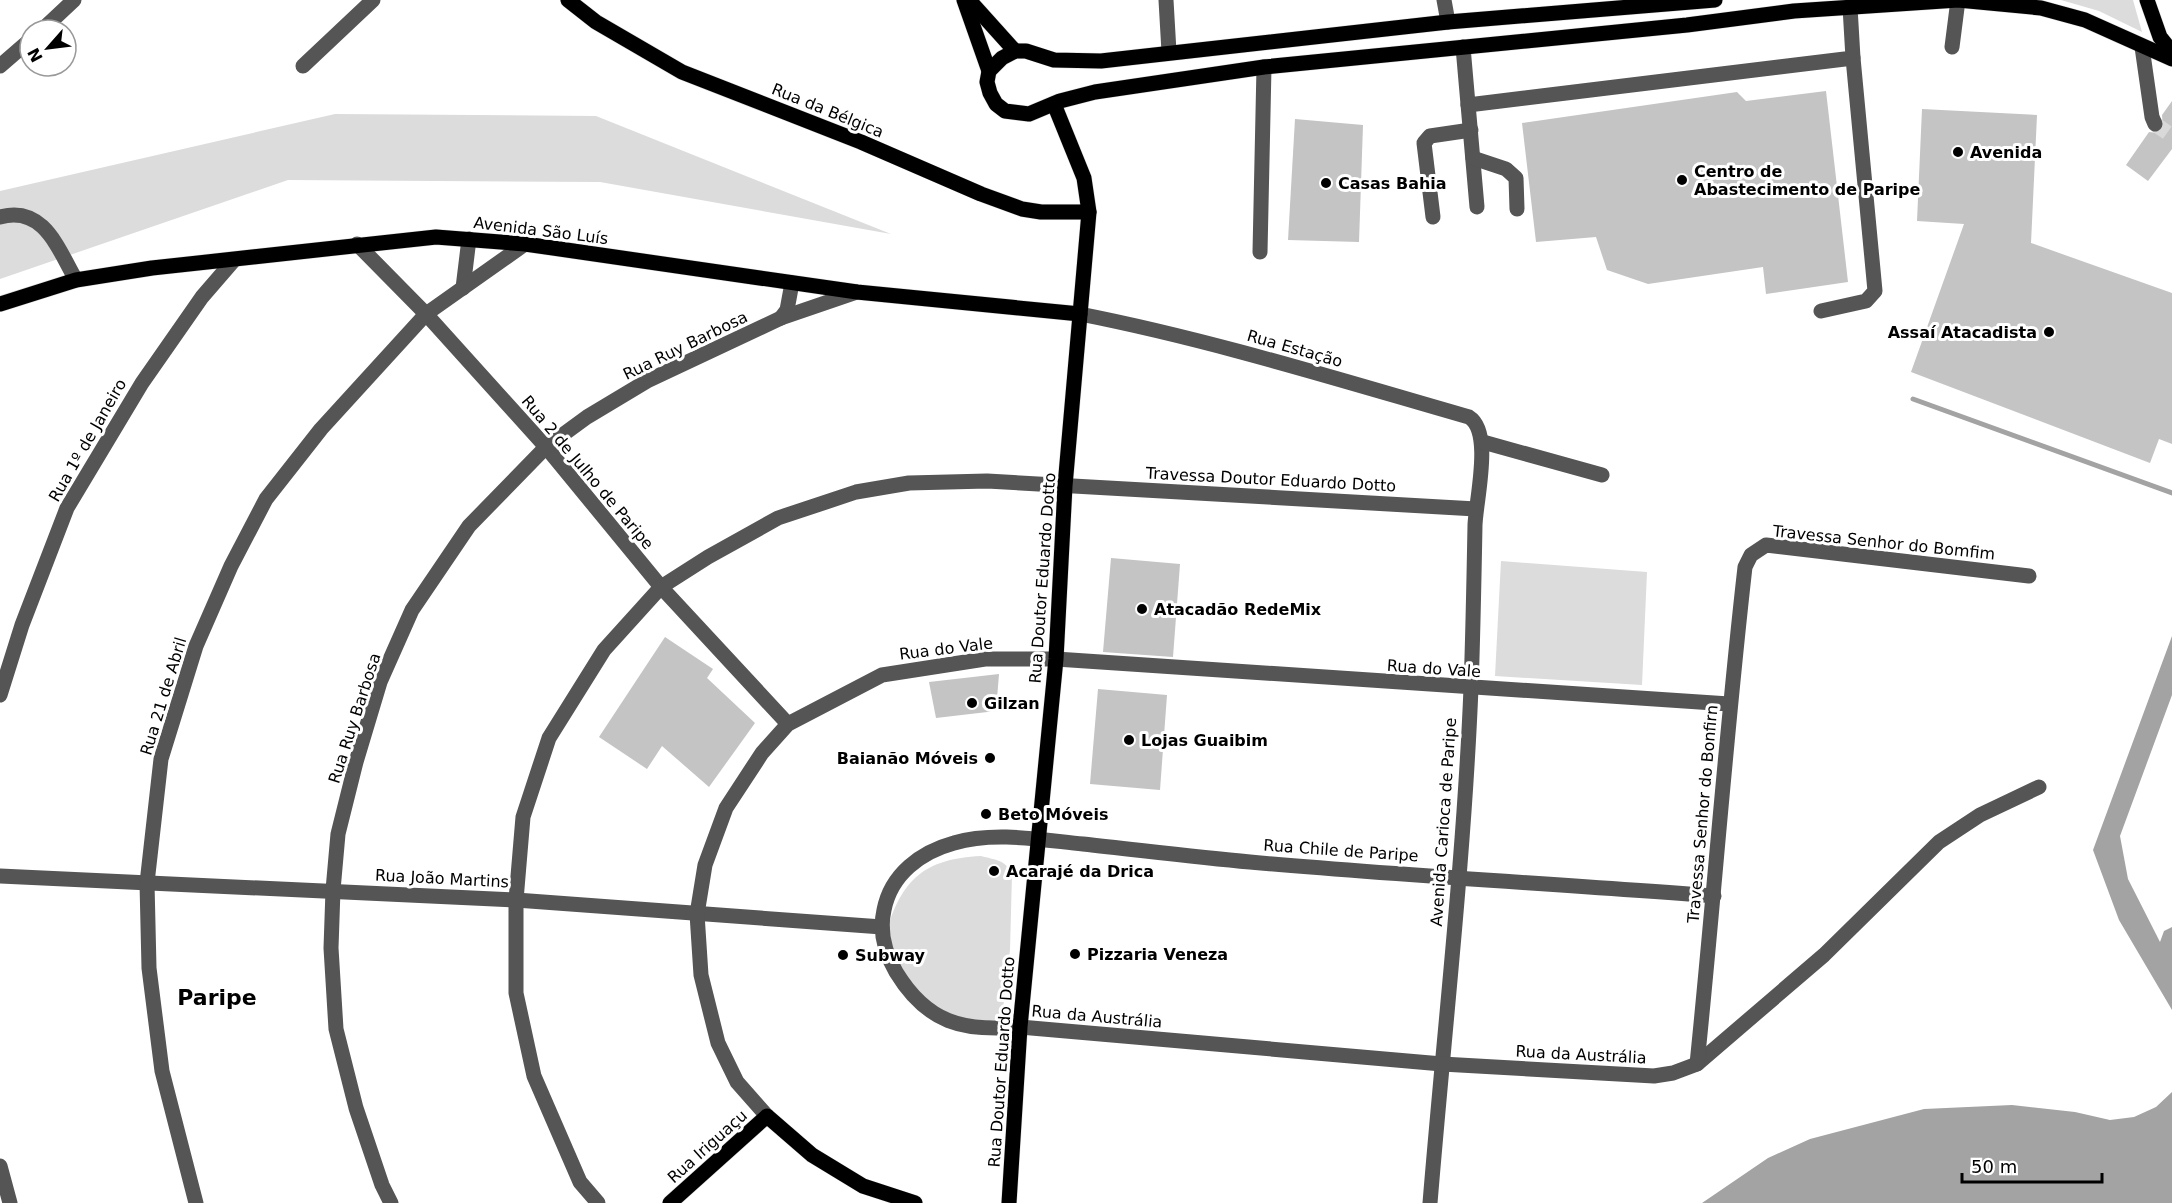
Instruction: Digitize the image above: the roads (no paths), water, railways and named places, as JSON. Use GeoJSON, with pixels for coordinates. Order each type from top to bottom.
{"type":"FeatureCollection","features":[{"type":"Feature","properties":{"kind":"main road","name":"Rua da Bélgica"},"geometry":{"type":"LineString","coordinates":[[568,0],[596,22],[682,72],[861,142],[981,194],[1022,209],[1089,212]]}},
{"type":"Feature","properties":{"kind":"main road"},"geometry":{"type":"LineString","coordinates":[[966,0],[1015,51]]}},
{"type":"Feature","properties":{"kind":"main road"},"geometry":{"type":"LineString","coordinates":[[966,0],[989,71],[987,82],[990,93],[996,104],[1005,111],[1029,114],[1072,97],[1095,92],[1264,67],[1850,7],[1958,0],[2041,8],[2085,20],[2172,59]]}},
{"type":"Feature","properties":{"kind":"main road"},"geometry":{"type":"LineString","coordinates":[[989,71],[1002,58],[1015,51],[1026,51],[1054,60],[1101,61],[1448,22],[1715,0]]}},
{"type":"Feature","properties":{"kind":"main road"},"geometry":{"type":"LineString","coordinates":[[2147,0],[2160,37],[2172,52]]}},
{"type":"Feature","properties":{"kind":"main road","name":"Rua Doutor Eduardo Dotto"},"geometry":{"type":"LineString","coordinates":[[1009,1203],[1020,1027],[1056,659],[1065,486],[1089,212],[1084,178],[1054,104]]}},
{"type":"Feature","properties":{"kind":"main road","name":"Avenida São Luís"},"geometry":{"type":"LineString","coordinates":[[0,304],[76,280],[152,268],[436,237],[525,244],[857,291],[1080,314]]}},
{"type":"Feature","properties":{"kind":"main road","name":"Rua Iriguaçu"},"geometry":{"type":"LineString","coordinates":[[670,1203],[767,1116]]}},
{"type":"Feature","properties":{"kind":"main road","name":"Rua do Vale"},"geometry":{"type":"LineString","coordinates":[[767,1116],[812,1155],[863,1186],[915,1203]]}},
{"type":"Feature","properties":{"kind":"street"},"geometry":{"type":"LineString","coordinates":[[55,18],[74,0]]}},
{"type":"Feature","properties":{"kind":"street"},"geometry":{"type":"LineString","coordinates":[[303,66],[374,0]]}},
{"type":"Feature","properties":{"kind":"street"},"geometry":{"type":"LineString","coordinates":[[1166,0],[1169,52]]}},
{"type":"Feature","properties":{"kind":"street"},"geometry":{"type":"LineString","coordinates":[[1444,0],[1448,22]]}},
{"type":"Feature","properties":{"kind":"street"},"geometry":{"type":"LineString","coordinates":[[1952,46],[1958,0]]}},
{"type":"Feature","properties":{"kind":"street"},"geometry":{"type":"LineString","coordinates":[[1821,311],[1866,301],[1875,291],[1850,7]]}},
{"type":"Feature","properties":{"kind":"street"},"geometry":{"type":"LineString","coordinates":[[1463,47],[1478,207]]}},
{"type":"Feature","properties":{"kind":"street"},"geometry":{"type":"LineString","coordinates":[[2142,47],[2155,124]]}},
{"type":"Feature","properties":{"kind":"street"},"geometry":{"type":"LineString","coordinates":[[0,66],[18,50]]}},
{"type":"Feature","properties":{"kind":"street"},"geometry":{"type":"LineString","coordinates":[[1468,105],[1853,58]]}},
{"type":"Feature","properties":{"kind":"street"},"geometry":{"type":"LineString","coordinates":[[1260,252],[1264,67]]}},
{"type":"Feature","properties":{"kind":"street"},"geometry":{"type":"LineString","coordinates":[[1433,217],[1424,142],[1430,136],[1471,130]]}},
{"type":"Feature","properties":{"kind":"street"},"geometry":{"type":"LineString","coordinates":[[1473,158],[1506,169],[1516,178],[1517,209]]}},
{"type":"Feature","properties":{"kind":"street"},"geometry":{"type":"LineString","coordinates":[[0,217],[15,213],[41,223],[76,280]]}},
{"type":"Feature","properties":{"kind":"street"},"geometry":{"type":"LineString","coordinates":[[463,288],[469,239]]}},
{"type":"Feature","properties":{"kind":"street","name":"Rua 2 de Julho de Paripe"},"geometry":{"type":"LineString","coordinates":[[357,244],[426,314],[546,447],[661,587],[788,724]]}},
{"type":"Feature","properties":{"kind":"street","name":"Rua 21 de Abril"},"geometry":{"type":"LineString","coordinates":[[196,1203],[162,1071],[149,968],[147,883],[161,759],[196,646],[231,567],[266,499],[321,429],[426,314],[525,244]]}},
{"type":"Feature","properties":{"kind":"street","name":"Rua 1º de Janeiro"},"geometry":{"type":"LineString","coordinates":[[0,695],[22,625],[67,508],[142,382],[202,297],[234,260]]}},
{"type":"Feature","properties":{"kind":"street"},"geometry":{"type":"LineString","coordinates":[[781,318],[787,310],[792,283]]}},
{"type":"Feature","properties":{"kind":"street","name":"Rua Ruy Barbosa"},"geometry":{"type":"LineString","coordinates":[[391,1203],[382,1185],[356,1108],[336,1029],[331,948],[333,890],[338,834],[356,762],[380,682],[412,610],[469,525],[546,447],[587,417],[647,381],[781,318],[857,291]]}},
{"type":"Feature","properties":{"kind":"street","name":"Rua Estação"},"geometry":{"type":"LineString","coordinates":[[1080,314],[1171,332],[1468,417],[1479,428],[1483,442]]}},
{"type":"Feature","properties":{"kind":"street"},"geometry":{"type":"LineString","coordinates":[[1483,442],[1602,474]]}},
{"type":"Feature","properties":{"kind":"street","name":"Avenida Carioca de Paripe"},"geometry":{"type":"LineString","coordinates":[[1430,1203],[1459,876],[1471,689],[1476,509],[1483,442]]}},
{"type":"Feature","properties":{"kind":"street","name":"Travessa Doutor Eduardo Dotto"},"geometry":{"type":"LineString","coordinates":[[598,1203],[580,1182],[534,1076],[516,993],[516,900],[523,817],[549,738],[604,650],[661,587],[778,518],[856,492],[909,483],[987,481],[1476,509]]}},
{"type":"Feature","properties":{"kind":"street","name":"Travessa Senhor do Bomfim"},"geometry":{"type":"LineString","coordinates":[[1745,567],[1751,555],[1766,545],[2029,576]]}},
{"type":"Feature","properties":{"kind":"street","name":"Travessa Senhor do Bonfirn"},"geometry":{"type":"LineString","coordinates":[[1697,1064],[1714,896],[1729,704],[1745,567]]}},
{"type":"Feature","properties":{"kind":"street","name":"Rua do Vale"},"geometry":{"type":"LineString","coordinates":[[767,1116],[737,1082],[718,1042],[701,975],[697,914],[705,865],[726,808],[762,753],[788,724],[882,675],[985,659],[1056,659],[1471,689],[1729,704]]}},
{"type":"Feature","properties":{"kind":"street","name":"Rua da Austrália"},"geometry":{"type":"LineString","coordinates":[[882,927],[884,944],[890,961],[908,991],[923,1008],[948,1022],[972,1028],[1020,1027],[1442,1064],[1654,1076],[1673,1074],[1697,1064],[1824,955],[1939,842],[1980,815],[2039,787]]}},
{"type":"Feature","properties":{"kind":"street","name":"Rua Chile de Paripe"},"geometry":{"type":"LineString","coordinates":[[882,927],[884,909],[893,888],[903,871],[924,854],[956,842],[1006,838],[1037,839],[1251,862],[1714,896]]}},
{"type":"Feature","properties":{"kind":"street","name":"Rua João Martins"},"geometry":{"type":"LineString","coordinates":[[0,876],[516,900],[882,927]]}},
{"type":"Feature","properties":{"kind":"street"},"geometry":{"type":"LineString","coordinates":[[0,1166],[10,1203]]}},
{"type":"Feature","properties":{"kind":"waterway"},"geometry":{"type":"LineString","coordinates":[[1913,399],[2172,493]]}},
{"type":"Feature","properties":{"kind":"tunnel"},"geometry":{"type":"LineString","coordinates":[[2155,124],[2172,136]]}},
{"type":"Feature","properties":{"kind":"place","name":"Avenida"},"geometry":{"type":"Point","coordinates":[1958,152]}},
{"type":"Feature","properties":{"kind":"place","name":"Centro de Abastecimento de Paripe"},"geometry":{"type":"Point","coordinates":[1682,180]}},
{"type":"Feature","properties":{"kind":"place","name":"Casas Bahia"},"geometry":{"type":"Point","coordinates":[1326,183]}},
{"type":"Feature","properties":{"kind":"place","name":"Assaí Atacadista"},"geometry":{"type":"Point","coordinates":[2049,332]}},
{"type":"Feature","properties":{"kind":"place","name":"Atacadão RedeMix"},"geometry":{"type":"Point","coordinates":[1142,609]}},
{"type":"Feature","properties":{"kind":"place","name":"Gilzan"},"geometry":{"type":"Point","coordinates":[972,703]}},
{"type":"Feature","properties":{"kind":"place","name":"Lojas Guaibim"},"geometry":{"type":"Point","coordinates":[1129,740]}},
{"type":"Feature","properties":{"kind":"place","name":"Baianão Móveis"},"geometry":{"type":"Point","coordinates":[990,758]}},
{"type":"Feature","properties":{"kind":"place","name":"Beto Móveis"},"geometry":{"type":"Point","coordinates":[986,814]}},
{"type":"Feature","properties":{"kind":"place","name":"Acarajé da Drica"},"geometry":{"type":"Point","coordinates":[994,871]}},
{"type":"Feature","properties":{"kind":"place","name":"Pizzaria Veneza"},"geometry":{"type":"Point","coordinates":[1075,954]}},
{"type":"Feature","properties":{"kind":"place","name":"Subway"},"geometry":{"type":"Point","coordinates":[843,955]}},
{"type":"Feature","properties":{"kind":"district","name":"Paripe"},"geometry":{"type":"Point","coordinates":[217,997]}}]}
